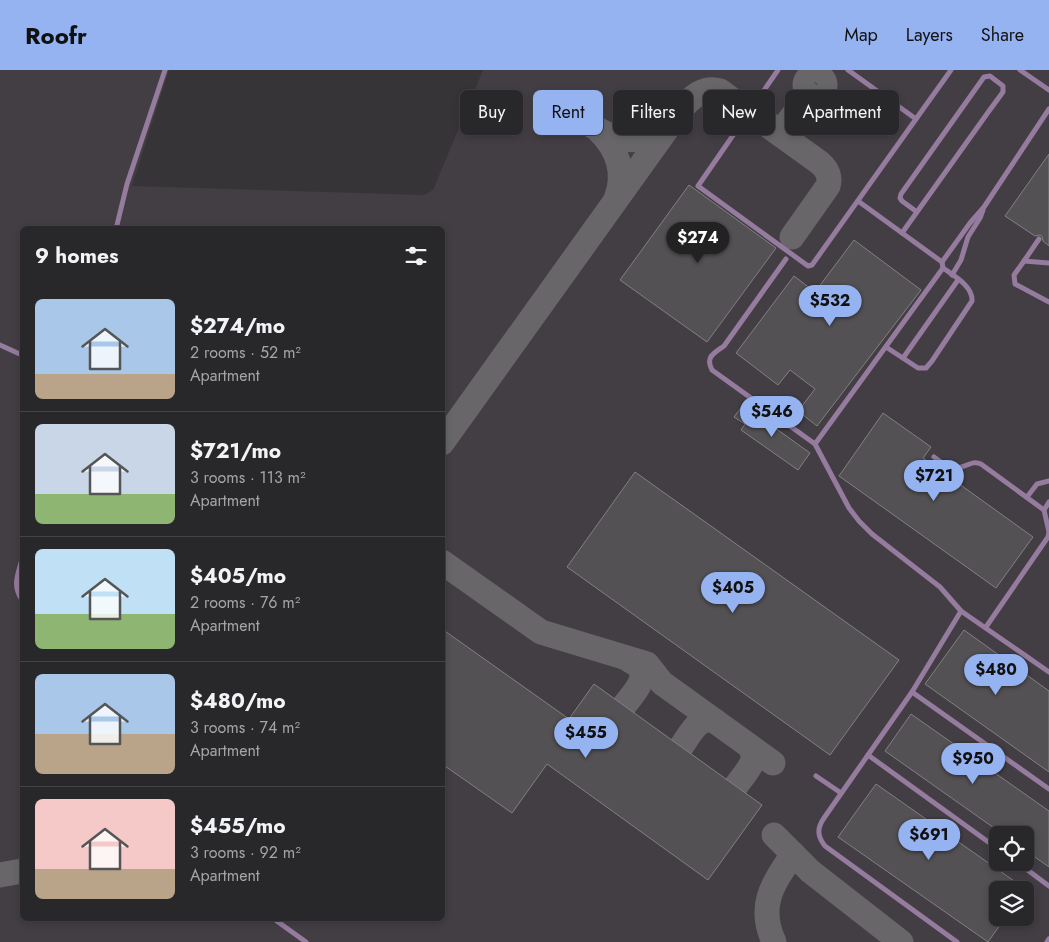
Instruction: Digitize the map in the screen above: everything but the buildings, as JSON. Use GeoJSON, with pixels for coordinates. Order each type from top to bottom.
{"type":"FeatureCollection","features":[{"type":"Feature","properties":{"kind":"lane"},"geometry":{"type":"LineString","coordinates":[[117,226],[127,184],[165,70]]}},
{"type":"Feature","properties":{"kind":"lane"},"geometry":{"type":"LineString","coordinates":[[778,70],[699,183],[698,188],[808,266],[812,265],[951,70]]}},
{"type":"Feature","properties":{"kind":"lane"},"geometry":{"type":"LineString","coordinates":[[848,70],[916,119]]}},
{"type":"Feature","properties":{"kind":"lane"},"geometry":{"type":"LineString","coordinates":[[1020,70],[1049,90]]}},
{"type":"Feature","properties":{"kind":"lane"},"geometry":{"type":"LineString","coordinates":[[902,233],[917,212],[1002,92],[1003,86],[990,76],[984,77],[901,194],[902,202],[917,212]]}},
{"type":"Feature","properties":{"kind":"lane"},"geometry":{"type":"LineString","coordinates":[[815,444],[879,357],[970,223],[984,207],[1049,109]]}},
{"type":"Feature","properties":{"kind":"lane"},"geometry":{"type":"LineString","coordinates":[[858,201],[942,265],[971,292],[972,301],[928,366],[922,369],[886,347]]}},
{"type":"Feature","properties":{"kind":"lane"},"geometry":{"type":"LineString","coordinates":[[952,275],[961,260],[968,237],[980,218],[984,207]]}},
{"type":"Feature","properties":{"kind":"lane"},"geometry":{"type":"LineString","coordinates":[[1039,239],[1014,275],[1015,284],[1049,302]]}},
{"type":"Feature","properties":{"kind":"lane"},"geometry":{"type":"LineString","coordinates":[[786,259],[724,346],[708,359],[712,370],[815,444],[849,508],[859,522],[872,534],[940,587],[961,611],[1049,672]]}},
{"type":"Feature","properties":{"kind":"lane"},"geometry":{"type":"LineString","coordinates":[[1024,261],[1049,263]]}},
{"type":"Feature","properties":{"kind":"lane"},"geometry":{"type":"LineString","coordinates":[[903,358],[958,280]]}},
{"type":"Feature","properties":{"kind":"lane"},"geometry":{"type":"LineString","coordinates":[[0,345],[20,353]]}},
{"type":"Feature","properties":{"kind":"lane"},"geometry":{"type":"LineString","coordinates":[[934,457],[952,468],[960,468],[977,462],[1044,510],[1049,532],[1048,538],[986,627]]}},
{"type":"Feature","properties":{"kind":"lane"},"geometry":{"type":"LineString","coordinates":[[1027,497],[1037,484],[1049,481]]}},
{"type":"Feature","properties":{"kind":"lane"},"geometry":{"type":"LineString","coordinates":[[1044,510],[1049,502]]}},
{"type":"Feature","properties":{"kind":"lane"},"geometry":{"type":"LineString","coordinates":[[20,568],[16,585],[20,596]]}},
{"type":"Feature","properties":{"kind":"lane"},"geometry":{"type":"LineString","coordinates":[[957,942],[825,846],[819,837],[819,828],[821,822],[912,692],[961,611]]}},
{"type":"Feature","properties":{"kind":"lane"},"geometry":{"type":"LineString","coordinates":[[912,692],[1049,789]]}},
{"type":"Feature","properties":{"kind":"lane"},"geometry":{"type":"LineString","coordinates":[[868,755],[989,842]]}},
{"type":"Feature","properties":{"kind":"lane"},"geometry":{"type":"LineString","coordinates":[[816,776],[841,794]]}},
{"type":"Feature","properties":{"kind":"lane"},"geometry":{"type":"LineString","coordinates":[[1029,871],[1049,886]]}},
{"type":"Feature","properties":{"kind":"lane"},"geometry":{"type":"LineString","coordinates":[[277,921],[306,942]]}},
{"type":"Feature","properties":{"kind":"shaded area"},"geometry":{"type":"Polygon","coordinates":[[[0,70],[169,70],[132,186],[424,195],[433,190],[460,125],[460,135],[523,135],[523,90],[475,90],[483,70],[1049,70],[1049,942],[0,942],[0,70]]]}},
{"type":"Feature","properties":{"kind":"taxiway"},"geometry":{"type":"LineString","coordinates":[[811,75],[819,75],[825,81],[825,85],[825,89],[819,95],[811,95],[805,89],[805,81],[811,75]]}},
{"type":"Feature","properties":{"kind":"taxiway"},"geometry":{"type":"LineString","coordinates":[[445,439],[682,108],[704,91],[720,91],[825,168],[829,176],[828,186],[792,237]]}},
{"type":"Feature","properties":{"kind":"taxiway"},"geometry":{"type":"LineString","coordinates":[[775,128],[785,126]]}},
{"type":"Feature","properties":{"kind":"taxiway"},"geometry":{"type":"LineString","coordinates":[[603,132],[628,140],[641,139],[652,135]]}},
{"type":"Feature","properties":{"kind":"taxiway"},"geometry":{"type":"LineString","coordinates":[[603,135],[615,154],[620,171],[619,190],[616,199]]}},
{"type":"Feature","properties":{"kind":"taxiway"},"geometry":{"type":"LineString","coordinates":[[445,564],[541,632],[647,664],[662,683],[773,763]]}},
{"type":"Feature","properties":{"kind":"taxiway"},"geometry":{"type":"LineString","coordinates":[[624,706],[638,687],[642,677],[639,667],[626,658]]}},
{"type":"Feature","properties":{"kind":"taxiway"},"geometry":{"type":"LineString","coordinates":[[681,747],[699,723],[709,720],[715,721]]}},
{"type":"Feature","properties":{"kind":"taxiway"},"geometry":{"type":"LineString","coordinates":[[736,786],[752,761],[753,756],[749,746]]}},
{"type":"Feature","properties":{"kind":"taxiway"},"geometry":{"type":"LineString","coordinates":[[774,835],[810,871],[901,942]]}},
{"type":"Feature","properties":{"kind":"taxiway"},"geometry":{"type":"LineString","coordinates":[[774,942],[769,929],[767,906],[774,885],[793,854]]}},
{"type":"Feature","properties":{"kind":"taxiway"},"geometry":{"type":"LineString","coordinates":[[0,875],[20,871]]}}]}
